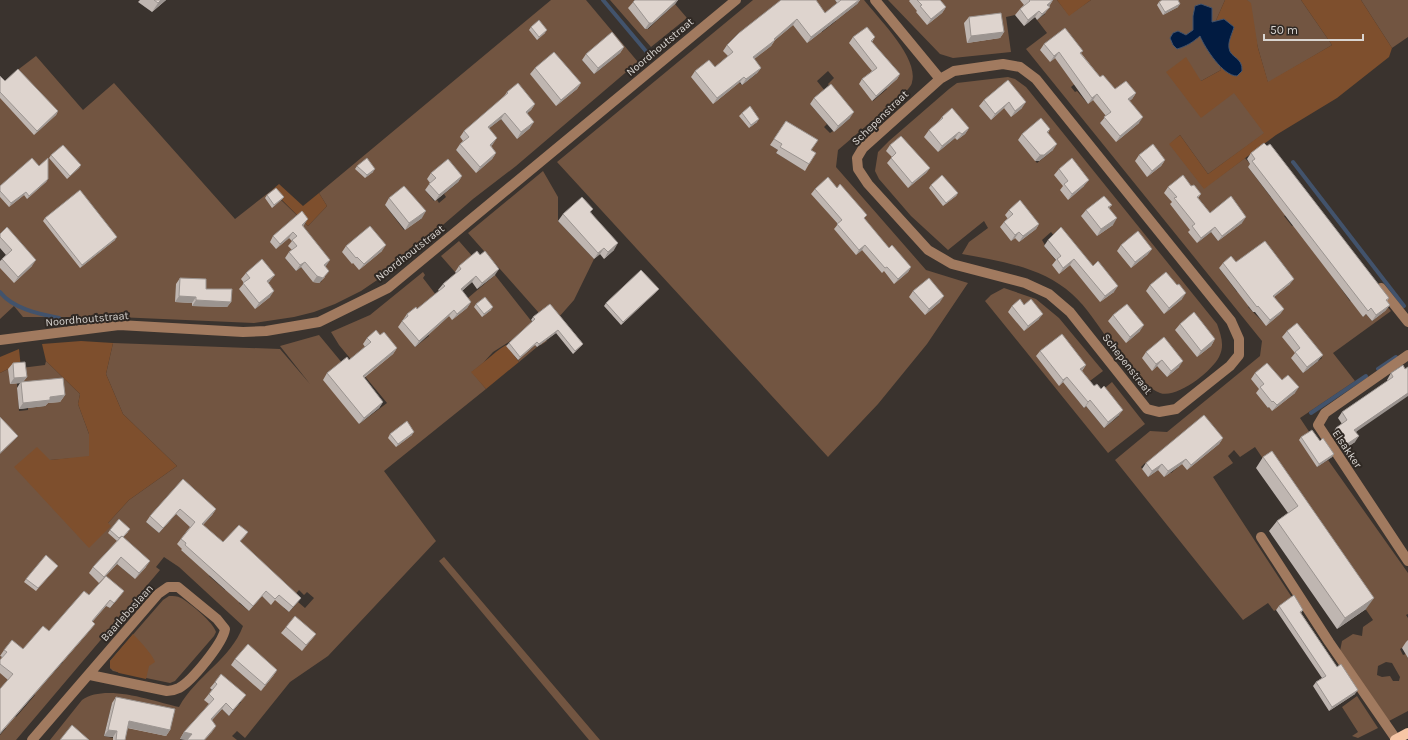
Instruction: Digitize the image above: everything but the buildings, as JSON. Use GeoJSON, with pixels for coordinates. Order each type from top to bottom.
{"type":"FeatureCollection","features":[{"type":"Feature","properties":{"kind":"main road"},"geometry":{"type":"LineString","coordinates":[[1396,740],[1408,733]]}},
{"type":"Feature","properties":{"kind":"street","name":"Noordhoutstraat"},"geometry":{"type":"LineString","coordinates":[[0,340],[119,325],[243,332],[266,331],[319,322],[388,288],[736,0]]}},
{"type":"Feature","properties":{"kind":"street"},"geometry":{"type":"LineString","coordinates":[[875,0],[940,80]]}},
{"type":"Feature","properties":{"kind":"street","name":"Schepenstraat"},"geometry":{"type":"LineString","coordinates":[[1003,64],[1020,67],[1036,80],[1231,321],[1239,339],[1239,355],[1230,366],[1176,409],[1159,412],[1147,408],[1070,312],[1049,294],[1025,282],[952,264],[928,250],[868,184],[858,169],[857,158],[863,148],[940,80],[954,71],[1003,64]]}},
{"type":"Feature","properties":{"kind":"street"},"geometry":{"type":"LineString","coordinates":[[1375,280],[1408,322]]}},
{"type":"Feature","properties":{"kind":"street","name":"Elsakker"},"geometry":{"type":"LineString","coordinates":[[1408,355],[1325,413],[1318,426],[1408,561]]}},
{"type":"Feature","properties":{"kind":"street"},"geometry":{"type":"LineString","coordinates":[[1261,537],[1329,642],[1396,740]]}},
{"type":"Feature","properties":{"kind":"street","name":"Baarleboslaan"},"geometry":{"type":"LineString","coordinates":[[32,740],[90,675],[158,594],[168,587],[178,588],[217,619],[225,629],[224,636],[198,669],[181,687],[174,690],[167,691],[90,675]]}},
{"type":"Feature","properties":{"kind":"shaded area"},"geometry":{"type":"Polygon","coordinates":[[[551,0],[586,0],[638,62],[516,166],[473,199],[386,274],[361,291],[335,304],[314,312],[294,317],[254,323],[117,317],[23,317],[14,306],[0,319],[0,268],[32,266],[0,236],[0,98],[15,72],[36,56],[83,110],[114,83],[235,219],[272,190],[274,191],[272,207],[281,200],[308,226],[327,206],[319,193],[551,0]],[[620,53],[582,60],[594,74],[620,53]],[[504,99],[501,119],[517,138],[504,99]],[[460,137],[465,143],[456,150],[464,159],[485,151],[493,144],[460,137]],[[427,179],[432,184],[425,190],[434,201],[437,200],[439,203],[446,197],[444,194],[458,182],[427,179]],[[385,205],[404,230],[422,218],[385,205]],[[293,251],[285,258],[296,271],[301,267],[314,282],[321,282],[324,276],[320,271],[326,266],[293,251]]]}},
{"type":"Feature","properties":{"kind":"shaded area"},"geometry":{"type":"Polygon","coordinates":[[[610,0],[637,0],[637,19],[645,29],[648,29],[675,4],[687,18],[651,47],[610,0]]]}},
{"type":"Feature","properties":{"kind":"shaded area"},"geometry":{"type":"Polygon","coordinates":[[[753,0],[835,0],[838,5],[836,7],[843,15],[857,4],[853,0],[864,0],[904,50],[913,72],[912,83],[906,92],[838,150],[836,167],[926,270],[968,283],[927,344],[878,404],[828,457],[557,162],[753,0]],[[830,13],[816,23],[822,32],[836,21],[830,13]],[[729,58],[732,70],[739,83],[742,85],[756,74],[729,58]],[[868,67],[873,73],[873,101],[887,89],[868,67]],[[828,71],[817,81],[825,91],[810,104],[827,124],[824,127],[830,133],[833,131],[834,132],[850,118],[828,84],[834,78],[828,71]],[[770,145],[778,150],[776,153],[804,170],[811,160],[770,145]]]}},
{"type":"Feature","properties":{"kind":"shaded area"},"geometry":{"type":"Polygon","coordinates":[[[888,0],[911,0],[910,2],[931,0],[1026,0],[1026,6],[1015,15],[1006,17],[1011,52],[953,58],[940,54],[888,0]]]}},
{"type":"Feature","properties":{"kind":"shaded area"},"geometry":{"type":"Polygon","coordinates":[[[1044,0],[1057,0],[1069,15],[1091,0],[1225,0],[1214,25],[1221,70],[1201,81],[1166,72],[1234,92],[1265,133],[1208,174],[1180,135],[1170,144],[1204,188],[1245,158],[1251,165],[1248,167],[1273,200],[1276,198],[1286,215],[1284,216],[1292,226],[1294,225],[1323,264],[1335,273],[1332,276],[1350,301],[1352,300],[1363,317],[1366,314],[1372,321],[1385,311],[1385,304],[1391,311],[1333,353],[1355,381],[1300,418],[1310,433],[1317,467],[1328,460],[1408,573],[1408,614],[1406,615],[1408,618],[1408,644],[1400,649],[1403,655],[1406,654],[1408,658],[1408,711],[1389,721],[1340,651],[1342,641],[1353,634],[1362,636],[1363,627],[1373,620],[1255,447],[1240,457],[1234,450],[1228,456],[1233,463],[1213,477],[1293,599],[1274,611],[1268,603],[1243,620],[1115,460],[1150,431],[1167,432],[1260,356],[1262,341],[1026,49],[1047,33],[1037,20],[1045,14],[1044,0]],[[1088,73],[1071,87],[1075,92],[1077,91],[1088,104],[1088,73]],[[1110,115],[1100,123],[1116,141],[1110,115]],[[1213,213],[1197,243],[1211,232],[1218,241],[1213,213]],[[1237,264],[1219,268],[1237,292],[1246,285],[1237,264]],[[1266,292],[1248,307],[1266,325],[1266,292]],[[1297,326],[1296,355],[1303,373],[1322,358],[1297,326]],[[1260,390],[1268,408],[1283,395],[1287,399],[1294,393],[1260,390]],[[1145,463],[1141,467],[1148,477],[1158,470],[1171,473],[1178,467],[1147,465],[1145,463]],[[1386,662],[1378,666],[1377,675],[1382,677],[1390,676],[1393,681],[1399,681],[1400,677],[1392,663],[1386,662]]]}},
{"type":"Feature","properties":{"kind":"shaded area"},"geometry":{"type":"Polygon","coordinates":[[[1057,0],[1091,0],[1069,16],[1057,0]]]}},
{"type":"Feature","properties":{"kind":"shaded area"},"geometry":{"type":"Polygon","coordinates":[[[1225,0],[1247,0],[1251,3],[1258,48],[1268,82],[1332,45],[1301,0],[1361,0],[1392,48],[1389,57],[1337,98],[1276,135],[1204,189],[1169,144],[1180,135],[1208,174],[1264,133],[1234,93],[1201,118],[1166,72],[1186,57],[1201,81],[1221,70],[1214,25],[1225,0]]]}},
{"type":"Feature","properties":{"kind":"shaded area"},"geometry":{"type":"Polygon","coordinates":[[[1247,0],[1301,0],[1332,45],[1268,83],[1247,0]]]}},
{"type":"Feature","properties":{"kind":"shaded area"},"geometry":{"type":"Polygon","coordinates":[[[1361,0],[1408,0],[1408,37],[1392,48],[1361,0]]]}},
{"type":"Feature","properties":{"kind":"shaded area"},"geometry":{"type":"Polygon","coordinates":[[[1008,77],[1015,79],[1026,87],[1217,324],[1222,340],[1221,353],[1215,363],[1202,376],[1175,392],[1167,394],[1156,391],[1145,382],[1118,352],[1083,305],[1060,285],[1048,277],[1020,266],[962,254],[969,242],[988,228],[984,221],[948,250],[911,216],[879,179],[875,171],[878,152],[957,83],[1008,77]],[[936,127],[938,152],[955,138],[965,134],[936,127]],[[1018,140],[1037,163],[1053,150],[1018,140]],[[1051,232],[1042,240],[1045,245],[1044,246],[1057,262],[1059,274],[1055,237],[1051,232]],[[1159,344],[1152,370],[1157,366],[1167,377],[1159,344]]]}},
{"type":"Feature","properties":{"kind":"shaded area"},"geometry":{"type":"Polygon","coordinates":[[[543,171],[558,197],[558,221],[594,259],[574,300],[559,317],[539,313],[468,233],[543,171]]]}},
{"type":"Feature","properties":{"kind":"shaded area"},"geometry":{"type":"Polygon","coordinates":[[[279,184],[303,206],[319,193],[327,206],[308,226],[272,190],[279,184]]]}},
{"type":"Feature","properties":{"kind":"shaded area"},"geometry":{"type":"Polygon","coordinates":[[[459,241],[473,257],[455,272],[441,256],[459,241]]]}},
{"type":"Feature","properties":{"kind":"shaded area"},"geometry":{"type":"Polygon","coordinates":[[[423,272],[425,275],[423,278],[436,295],[455,309],[495,275],[547,341],[541,345],[533,336],[531,349],[535,345],[537,347],[519,362],[518,360],[521,357],[512,340],[493,352],[472,372],[486,389],[384,471],[436,541],[328,656],[290,682],[245,738],[237,731],[232,736],[237,740],[205,740],[186,733],[180,740],[122,740],[50,740],[82,700],[92,695],[116,693],[179,707],[194,686],[222,658],[238,638],[243,626],[179,567],[164,557],[156,567],[160,570],[16,740],[0,740],[0,735],[6,728],[0,723],[1,703],[16,717],[35,695],[19,682],[0,690],[0,673],[20,656],[0,656],[0,373],[8,369],[17,384],[19,411],[28,410],[28,408],[45,406],[23,388],[21,368],[45,365],[46,361],[80,394],[78,404],[89,434],[89,457],[50,460],[108,523],[129,500],[177,466],[123,414],[106,374],[113,343],[280,349],[310,384],[280,346],[319,335],[343,364],[359,424],[387,403],[339,345],[331,332],[370,315],[423,272]],[[404,322],[415,347],[429,336],[428,334],[404,322]],[[197,502],[146,522],[159,533],[176,514],[182,519],[197,502]],[[117,542],[117,564],[135,579],[117,542]],[[235,546],[209,576],[225,590],[235,546]],[[264,574],[239,603],[249,611],[262,596],[271,604],[264,574]],[[102,581],[106,606],[110,608],[120,596],[102,581]],[[299,590],[284,608],[289,612],[298,602],[305,608],[314,598],[307,592],[304,595],[299,590]],[[45,647],[42,681],[44,683],[63,662],[45,647]],[[210,688],[222,709],[229,716],[241,702],[210,688]],[[112,703],[104,736],[122,740],[112,703]]]}},
{"type":"Feature","properties":{"kind":"shaded area"},"geometry":{"type":"Polygon","coordinates":[[[1004,288],[1036,299],[1059,318],[1103,371],[1073,394],[1084,408],[1086,406],[1104,428],[1119,416],[1100,392],[1112,382],[1145,424],[1108,453],[985,301],[991,295],[1004,288]]]}},
{"type":"Feature","properties":{"kind":"shaded area"},"geometry":{"type":"Polygon","coordinates":[[[81,341],[113,343],[106,374],[123,414],[177,466],[129,500],[108,523],[111,526],[89,548],[14,467],[37,447],[50,460],[89,456],[89,434],[78,404],[80,394],[46,361],[42,344],[81,341]]]}},
{"type":"Feature","properties":{"kind":"shaded area"},"geometry":{"type":"Polygon","coordinates":[[[506,345],[519,362],[486,389],[471,372],[506,345]]]}},
{"type":"Feature","properties":{"kind":"shaded area"},"geometry":{"type":"Polygon","coordinates":[[[19,349],[21,368],[8,369],[0,373],[0,357],[19,349]]]}},
{"type":"Feature","properties":{"kind":"shaded area"},"geometry":{"type":"Polygon","coordinates":[[[444,557],[600,740],[589,740],[439,561],[444,557]]]}},
{"type":"Feature","properties":{"kind":"shaded area"},"geometry":{"type":"Polygon","coordinates":[[[169,596],[181,598],[190,604],[214,628],[216,632],[214,636],[175,681],[170,683],[113,671],[110,668],[110,661],[163,600],[169,596]]]}},
{"type":"Feature","properties":{"kind":"shaded area"},"geometry":{"type":"Polygon","coordinates":[[[133,634],[149,652],[155,662],[149,666],[146,679],[119,673],[110,668],[110,661],[133,634]]]}},
{"type":"Feature","properties":{"kind":"shaded area"},"geometry":{"type":"Polygon","coordinates":[[[1357,696],[1378,728],[1358,738],[1352,736],[1358,732],[1342,707],[1357,696]]]}},
{"type":"Feature","properties":{"kind":"water"},"geometry":{"type":"Polygon","coordinates":[[[1201,4],[1212,8],[1212,22],[1224,19],[1234,27],[1229,48],[1242,66],[1242,71],[1237,76],[1232,75],[1220,67],[1210,54],[1200,36],[1190,44],[1181,48],[1177,49],[1173,45],[1170,38],[1173,33],[1178,31],[1186,35],[1193,30],[1195,6],[1201,4]]]}},
{"type":"Feature","properties":{"kind":"waterway"},"geometry":{"type":"LineString","coordinates":[[603,0],[650,56],[689,22]]}},
{"type":"Feature","properties":{"kind":"waterway"},"geometry":{"type":"LineString","coordinates":[[1293,162],[1404,306]]}},
{"type":"Feature","properties":{"kind":"waterway"},"geometry":{"type":"LineString","coordinates":[[0,292],[5,298],[19,307],[59,318]]}},
{"type":"Feature","properties":{"kind":"waterway"},"geometry":{"type":"LineString","coordinates":[[1378,369],[1396,357]]}},
{"type":"Feature","properties":{"kind":"waterway"},"geometry":{"type":"LineString","coordinates":[[1311,413],[1366,376]]}}]}
